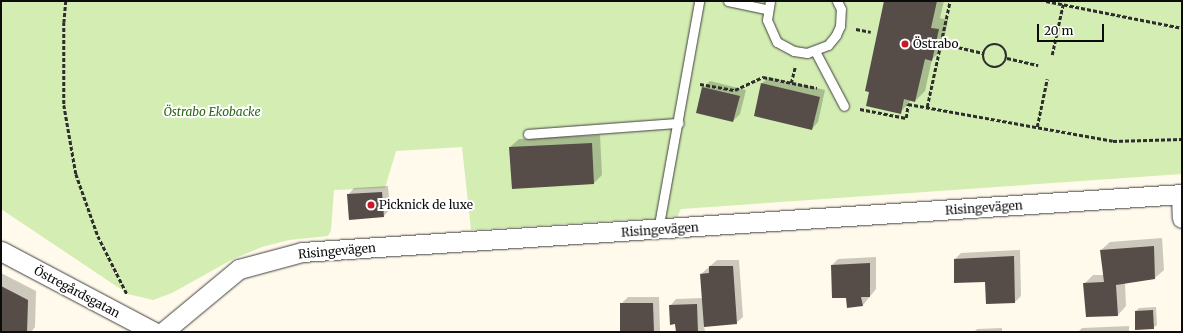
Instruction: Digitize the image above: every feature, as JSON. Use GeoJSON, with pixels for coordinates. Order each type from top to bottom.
{"type":"FeatureCollection","features":[{"type":"Feature","properties":{"kind":"street","name":"Risingevägen"},"geometry":{"type":"LineString","coordinates":[[163,332],[239,269],[302,252],[658,230],[1181,194]]}},
{"type":"Feature","properties":{"kind":"street"},"geometry":{"type":"LineString","coordinates":[[1181,194],[1182,218]]}},
{"type":"Feature","properties":{"kind":"street","name":"Östregårdsgatan"},"geometry":{"type":"LineString","coordinates":[[1,251],[149,329]]}},
{"type":"Feature","properties":{"kind":"lane"},"geometry":{"type":"LineString","coordinates":[[658,230],[679,123],[699,1]]}},
{"type":"Feature","properties":{"kind":"lane"},"geometry":{"type":"LineString","coordinates":[[728,1],[768,5],[770,30],[777,42],[798,52],[815,51],[828,45],[840,26],[841,9],[837,1]]}},
{"type":"Feature","properties":{"kind":"lane"},"geometry":{"type":"LineString","coordinates":[[815,51],[844,106]]}},
{"type":"Feature","properties":{"kind":"lane"},"geometry":{"type":"LineString","coordinates":[[528,134],[679,123]]}},
{"type":"Feature","properties":{"kind":"path"},"geometry":{"type":"LineString","coordinates":[[66,1],[64,22],[64,105],[76,174],[98,236],[149,329]]}},
{"type":"Feature","properties":{"kind":"path"},"geometry":{"type":"LineString","coordinates":[[927,107],[950,1]]}},
{"type":"Feature","properties":{"kind":"path"},"geometry":{"type":"LineString","coordinates":[[1046,1],[1182,28]]}},
{"type":"Feature","properties":{"kind":"path"},"geometry":{"type":"LineString","coordinates":[[1052,55],[1063,4]]}},
{"type":"Feature","properties":{"kind":"path"},"geometry":{"type":"LineString","coordinates":[[941,43],[983,53]]}},
{"type":"Feature","properties":{"kind":"path"},"geometry":{"type":"LineString","coordinates":[[998,44],[1005,49],[1007,58],[1002,66],[993,68],[985,62],[983,53],[988,45],[998,44]]}},
{"type":"Feature","properties":{"kind":"path"},"geometry":{"type":"LineString","coordinates":[[1007,58],[1038,65]]}},
{"type":"Feature","properties":{"kind":"path"},"geometry":{"type":"LineString","coordinates":[[686,81],[735,90],[763,77],[837,92]]}},
{"type":"Feature","properties":{"kind":"path"},"geometry":{"type":"LineString","coordinates":[[1037,127],[1047,79]]}},
{"type":"Feature","properties":{"kind":"path"},"geometry":{"type":"LineString","coordinates":[[844,106],[906,118],[908,104],[1114,141],[1182,139]]}},
{"type":"Feature","properties":{"kind":"green space","name":"Östrabo Ekobacke"},"geometry":{"type":"Polygon","coordinates":[[[1,1],[1182,1],[1182,174],[681,209],[677,217],[471,230],[462,147],[396,151],[385,188],[334,190],[331,230],[328,236],[289,240],[262,247],[233,259],[172,293],[153,300],[128,294],[1,209],[1,1]]]}},
{"type":"Feature","properties":{"kind":"building","name":"Östrabo"},"geometry":{"type":"Polygon","coordinates":[[[884,1],[937,1],[931,28],[939,29],[932,61],[925,59],[915,102],[904,99],[901,114],[866,106],[869,92],[865,91],[884,1]]]}},
{"type":"Feature","properties":{"kind":"building"},"geometry":{"type":"Polygon","coordinates":[[[761,83],[820,97],[812,130],[754,116],[761,83]]]}},
{"type":"Feature","properties":{"kind":"building"},"geometry":{"type":"Polygon","coordinates":[[[702,87],[740,96],[733,122],[696,113],[702,87]]]}},
{"type":"Feature","properties":{"kind":"building"},"geometry":{"type":"Polygon","coordinates":[[[592,143],[594,184],[512,189],[509,147],[592,143]]]}},
{"type":"Feature","properties":{"kind":"building"},"geometry":{"type":"Polygon","coordinates":[[[382,192],[384,217],[349,220],[347,194],[382,192]]]}},
{"type":"Feature","properties":{"kind":"building"},"geometry":{"type":"Polygon","coordinates":[[[1154,246],[1155,279],[1116,285],[1118,316],[1086,317],[1083,283],[1104,282],[1100,250],[1154,246]]]}},
{"type":"Feature","properties":{"kind":"building"},"geometry":{"type":"Polygon","coordinates":[[[1014,256],[1015,303],[986,304],[985,282],[954,283],[954,259],[1014,256]]]}},
{"type":"Feature","properties":{"kind":"building"},"geometry":{"type":"Polygon","coordinates":[[[870,263],[870,297],[861,297],[863,306],[847,308],[846,298],[832,298],[831,265],[870,263]]]}},
{"type":"Feature","properties":{"kind":"building"},"geometry":{"type":"Polygon","coordinates":[[[709,266],[733,266],[737,324],[704,327],[700,274],[709,273],[709,266]]]}},
{"type":"Feature","properties":{"kind":"building"},"geometry":{"type":"Polygon","coordinates":[[[1,286],[28,300],[27,332],[1,332],[1,286]]]}},
{"type":"Feature","properties":{"kind":"building"},"geometry":{"type":"Polygon","coordinates":[[[620,303],[653,303],[654,332],[620,332],[620,303]]]}},
{"type":"Feature","properties":{"kind":"building"},"geometry":{"type":"Polygon","coordinates":[[[697,304],[698,332],[676,332],[675,324],[670,325],[669,305],[697,304]]]}},
{"type":"Feature","properties":{"kind":"building"},"geometry":{"type":"Polygon","coordinates":[[[1153,310],[1154,329],[1135,330],[1135,311],[1153,310]]]}},
{"type":"Feature","properties":{"kind":"place","name":"Östrabo"},"geometry":{"type":"Point","coordinates":[905,44]}},
{"type":"Feature","properties":{"kind":"place","name":"Picknick de luxe"},"geometry":{"type":"Point","coordinates":[371,205]}}]}
